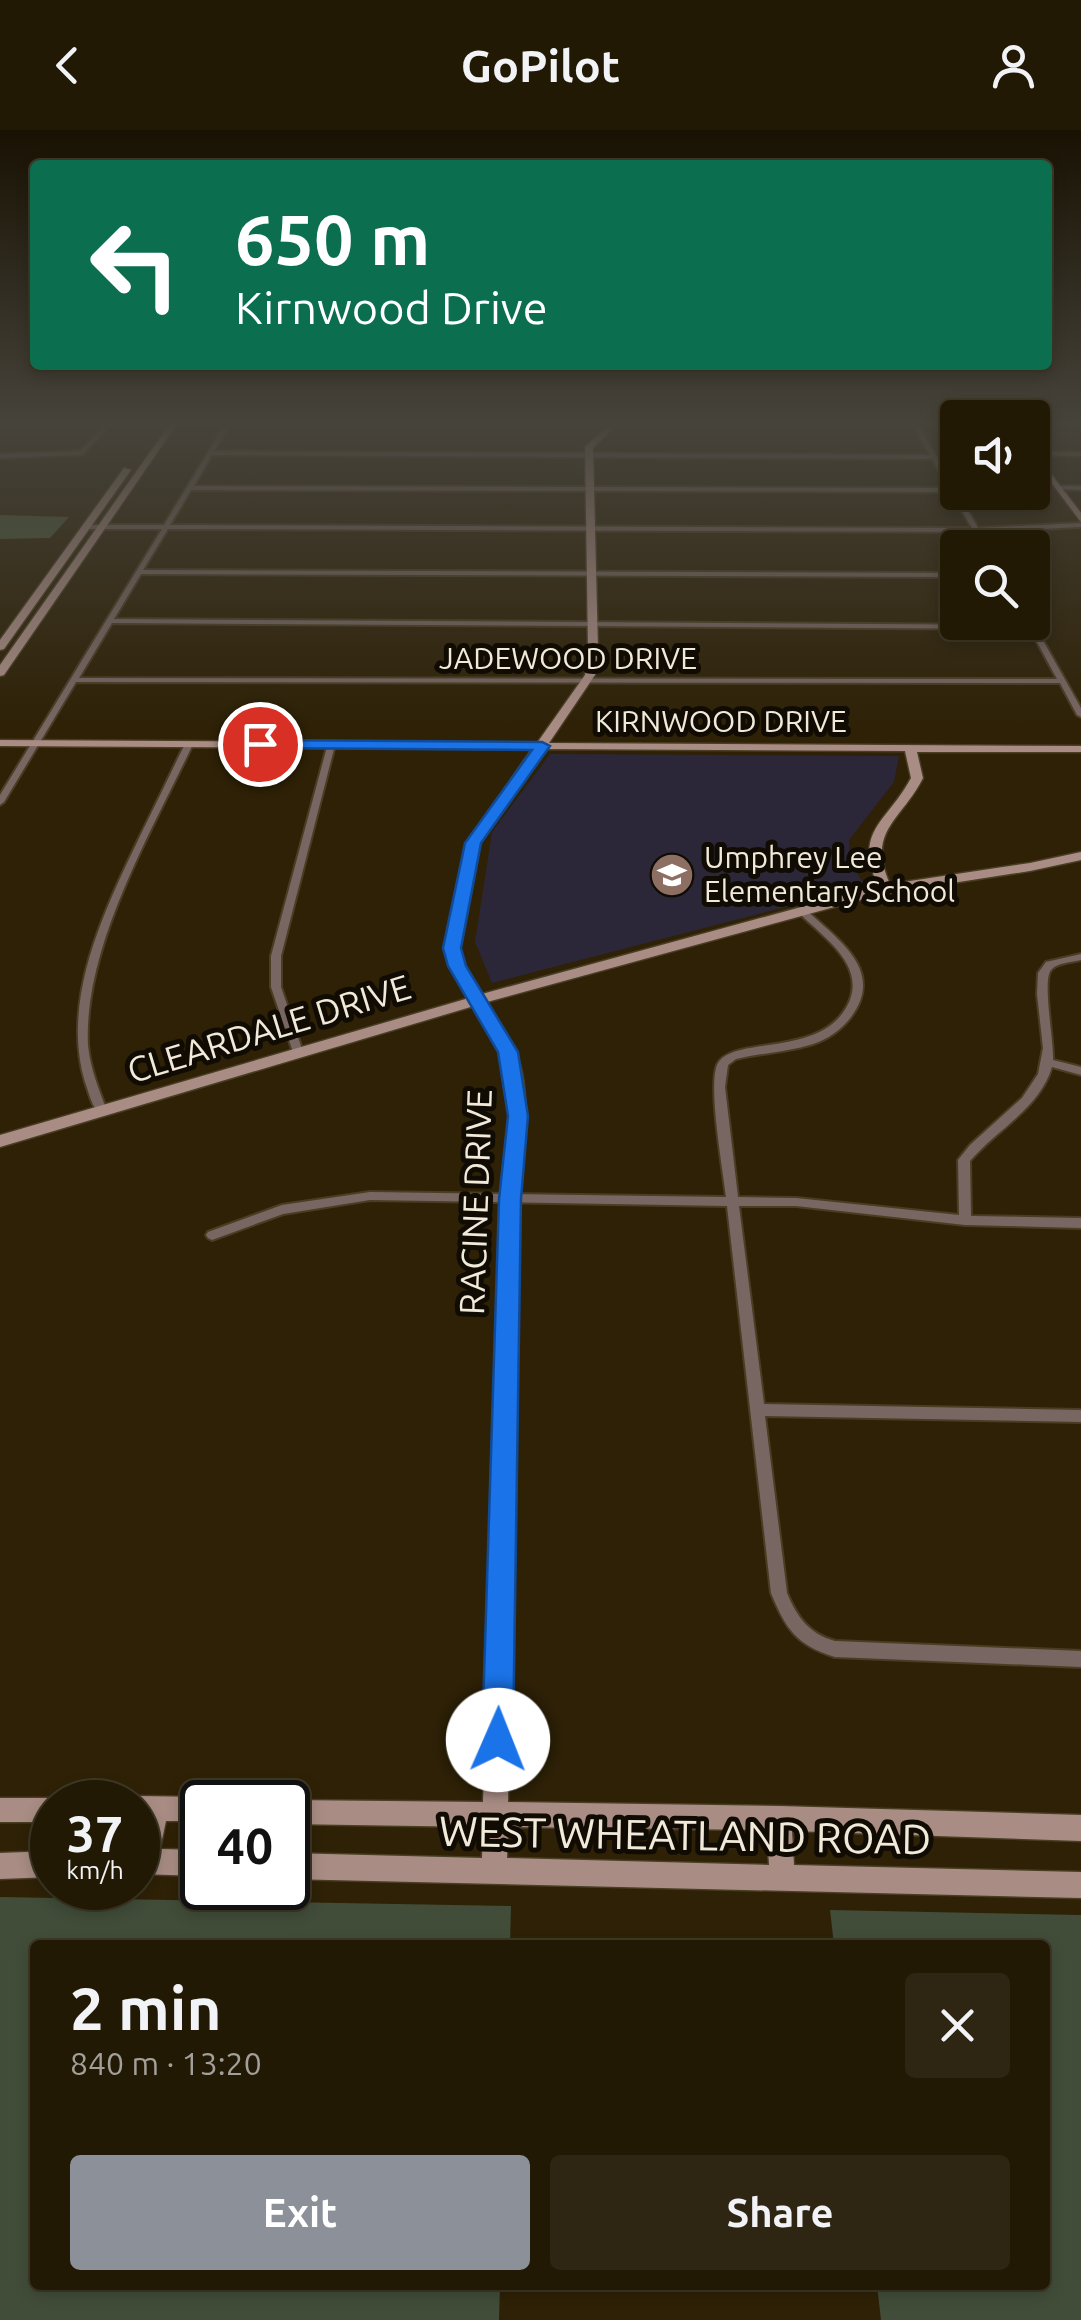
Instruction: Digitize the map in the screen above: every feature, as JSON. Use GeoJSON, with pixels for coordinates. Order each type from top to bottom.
{"type":"FeatureCollection","features":[{"type":"Feature","properties":{"kind":"street"},"geometry":{"type":"LineString","coordinates":[[0,647],[89,523]]}},
{"type":"Feature","properties":{"kind":"street"},"geometry":{"type":"LineString","coordinates":[[0,673],[105,523]]}},
{"type":"Feature","properties":{"kind":"street"},"geometry":{"type":"LineString","coordinates":[[0,802],[168,523]]}},
{"type":"Feature","properties":{"kind":"street","name":"RACINE DRIVE"},"geometry":{"type":"LineString","coordinates":[[494,1872],[510,1199],[518,1116],[514,1070],[457,966],[452,948],[473,843],[587,682],[594,654],[591,523]]}},
{"type":"Feature","properties":{"kind":"street"},"geometry":{"type":"LineString","coordinates":[[973,523],[977,530]]}},
{"type":"Feature","properties":{"kind":"street"},"geometry":{"type":"LineString","coordinates":[[86,527],[977,530],[1065,523]]}},
{"type":"Feature","properties":{"kind":"street"},"geometry":{"type":"LineString","coordinates":[[138,572],[940,574]]}},
{"type":"Feature","properties":{"kind":"street"},"geometry":{"type":"LineString","coordinates":[[109,621],[940,624]]}},
{"type":"Feature","properties":{"kind":"street"},"geometry":{"type":"LineString","coordinates":[[13,629],[30,629]]}},
{"type":"Feature","properties":{"kind":"street"},"geometry":{"type":"LineString","coordinates":[[1040,640],[1081,715]]}},
{"type":"Feature","properties":{"kind":"street","name":"JADEWOOD DRIVE"},"geometry":{"type":"LineString","coordinates":[[73,680],[1062,681]]}},
{"type":"Feature","properties":{"kind":"street","name":"KIRNWOOD DRIVE"},"geometry":{"type":"LineString","coordinates":[[0,743],[1081,750]]}},
{"type":"Feature","properties":{"kind":"street"},"geometry":{"type":"LineString","coordinates":[[102,1110],[86,1068],[82,1042],[90,976],[108,923],[189,744]]}},
{"type":"Feature","properties":{"kind":"street"},"geometry":{"type":"LineString","coordinates":[[298,1052],[276,987],[276,956],[331,745]]}},
{"type":"Feature","properties":{"kind":"street"},"geometry":{"type":"LineString","coordinates":[[886,889],[873,864],[872,847],[918,778],[910,748]]}},
{"type":"Feature","properties":{"kind":"street","name":"CLEARDALE DRIVE"},"geometry":{"type":"LineString","coordinates":[[0,1141],[477,998],[886,889],[1025,871],[1081,856]]}},
{"type":"Feature","properties":{"kind":"street"},"geometry":{"type":"LineString","coordinates":[[802,912],[850,957],[857,974],[851,1012],[827,1034],[748,1052],[722,1064],[719,1087],[779,1593],[792,1624],[802,1636],[835,1650],[1081,1659]]}},
{"type":"Feature","properties":{"kind":"street"},"geometry":{"type":"LineString","coordinates":[[965,1220],[964,1160],[989,1130],[1021,1106],[1048,1062],[1043,972],[1050,964],[1081,957]]}},
{"type":"Feature","properties":{"kind":"street"},"geometry":{"type":"LineString","coordinates":[[1048,1062],[1081,1071]]}},
{"type":"Feature","properties":{"kind":"street"},"geometry":{"type":"LineString","coordinates":[[212,1235],[282,1210],[349,1196],[732,1200],[814,1204],[965,1220],[1081,1223]]}},
{"type":"Feature","properties":{"kind":"street"},"geometry":{"type":"LineString","coordinates":[[757,1410],[1081,1416]]}},
{"type":"Feature","properties":{"kind":"street"},"geometry":{"type":"LineString","coordinates":[[0,1810],[30,1810]]}},
{"type":"Feature","properties":{"kind":"street","name":"WEST WHEATLAND ROAD"},"geometry":{"type":"LineString","coordinates":[[310,1813],[779,1818],[1081,1828]]}},
{"type":"Feature","properties":{"kind":"street"},"geometry":{"type":"LineString","coordinates":[[779,1818],[782,1876]]}},
{"type":"Feature","properties":{"kind":"street"},"geometry":{"type":"LineString","coordinates":[[0,1866],[30,1865]]}},
{"type":"Feature","properties":{"kind":"street","name":"WEST WHEATLAND ROAD"},"geometry":{"type":"LineString","coordinates":[[310,1867],[1081,1885]]}},
{"type":"Feature","properties":{"kind":"shaded area","name":"Umphrey Lee Elementary School"},"geometry":{"type":"Polygon","coordinates":[[[550,754],[899,756],[894,782],[849,840],[850,864],[866,886],[492,983],[475,942],[492,832],[550,754]]]}},
{"type":"Feature","properties":{"kind":"green space"},"geometry":{"type":"Polygon","coordinates":[[[0,523],[63,523],[50,538],[0,539],[0,523]]]}},
{"type":"Feature","properties":{"kind":"green space"},"geometry":{"type":"Polygon","coordinates":[[[0,1897],[30,1898],[30,1910],[160,1910],[160,1900],[180,1900],[180,1910],[310,1910],[310,1902],[511,1906],[510,1940],[30,1940],[30,2290],[500,2290],[499,2320],[0,2320],[0,1897]]]}},
{"type":"Feature","properties":{"kind":"green space"},"geometry":{"type":"Polygon","coordinates":[[[830,1910],[1081,1915],[1081,2320],[881,2320],[878,2290],[1050,2290],[1050,1940],[833,1940],[830,1910]]]}},
{"type":"Feature","properties":{"kind":"place","name":"Umphrey Lee Elementary School"},"geometry":{"type":"Point","coordinates":[672,875]}},
{"type":"Feature","properties":{"kind":"route"},"geometry":{"type":"LineString","coordinates":[[260,744],[542,746],[473,843],[452,948],[457,966],[508,1052],[514,1070],[518,1116],[510,1199],[498,1740]]}}]}
